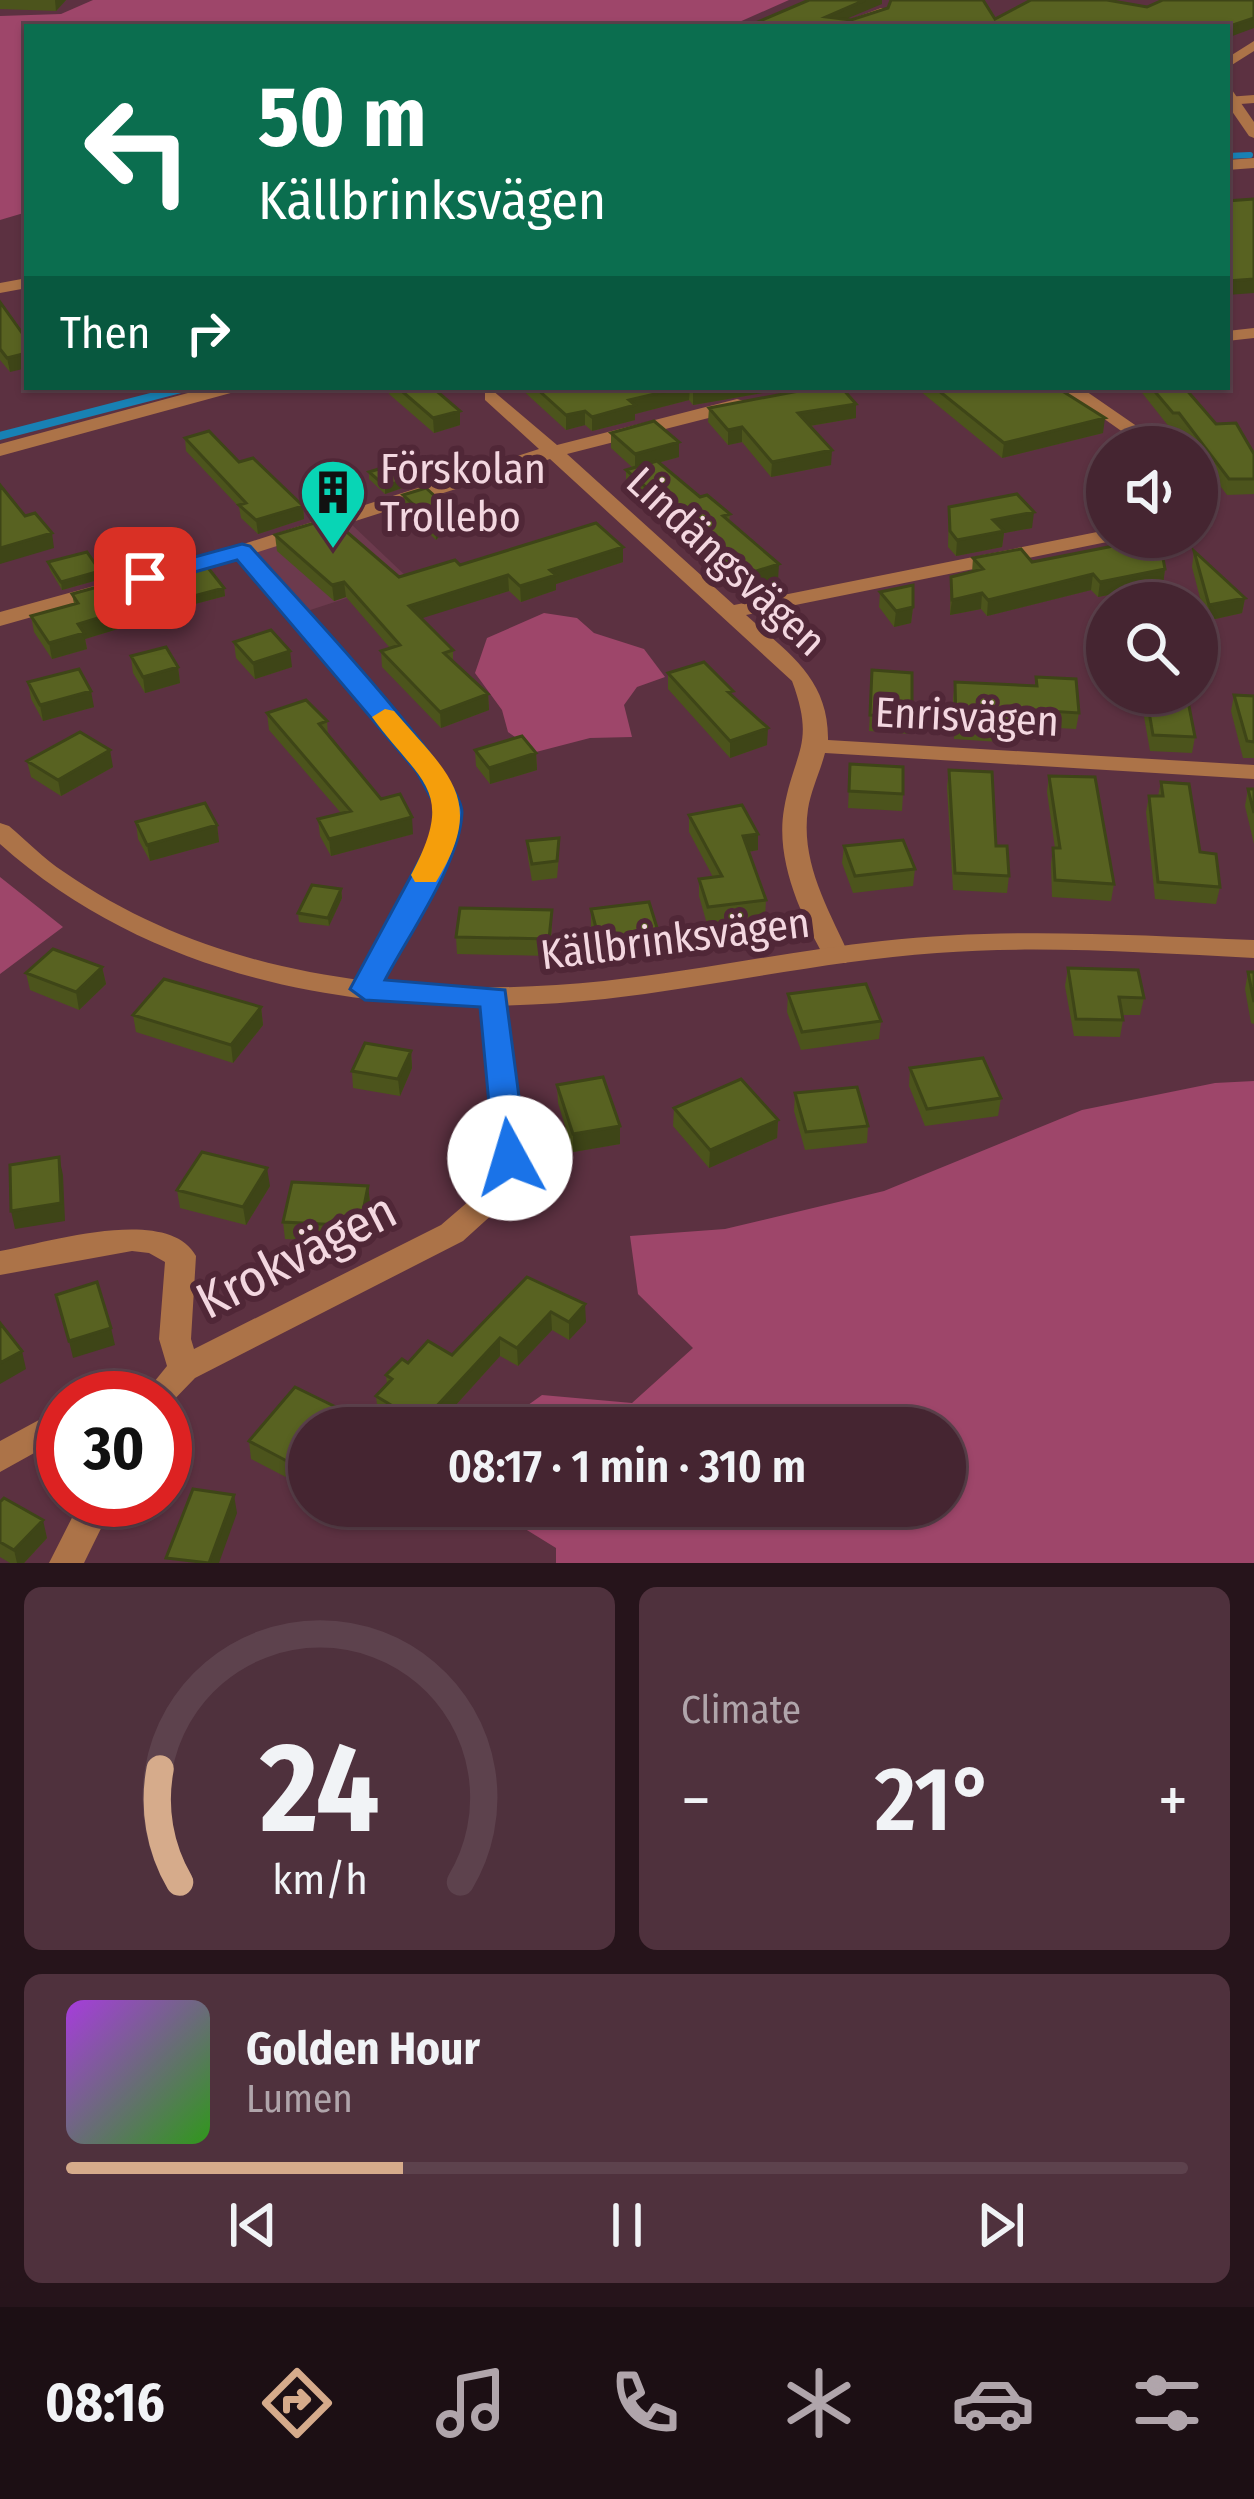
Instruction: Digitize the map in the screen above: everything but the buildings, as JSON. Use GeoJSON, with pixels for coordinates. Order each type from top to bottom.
{"type":"FeatureCollection","features":[{"type":"Feature","properties":{"kind":"street"},"geometry":{"type":"LineString","coordinates":[[846,24],[881,12]]}},
{"type":"Feature","properties":{"kind":"street"},"geometry":{"type":"LineString","coordinates":[[1230,98],[1254,133]]}},
{"type":"Feature","properties":{"kind":"street"},"geometry":{"type":"LineString","coordinates":[[0,450],[220,390]]}},
{"type":"Feature","properties":{"kind":"street"},"geometry":{"type":"LineString","coordinates":[[1072,390],[1125,426]]}},
{"type":"Feature","properties":{"kind":"street","name":"Lindängsvägen"},"geometry":{"type":"LineString","coordinates":[[492,397],[802,678],[817,712],[818,746]]}},
{"type":"Feature","properties":{"kind":"street"},"geometry":{"type":"LineString","coordinates":[[0,619],[242,551],[551,452],[759,400]]}},
{"type":"Feature","properties":{"kind":"street"},"geometry":{"type":"LineString","coordinates":[[729,612],[1086,540]]}},
{"type":"Feature","properties":{"kind":"street"},"geometry":{"type":"LineString","coordinates":[[242,551],[429,769],[449,805],[446,837],[365,989]]}},
{"type":"Feature","properties":{"kind":"street"},"geometry":{"type":"LineString","coordinates":[[818,746],[796,806],[794,839],[802,874],[836,957]]}},
{"type":"Feature","properties":{"kind":"street","name":"Enrisvägen"},"geometry":{"type":"LineString","coordinates":[[818,746],[1254,772]]}},
{"type":"Feature","properties":{"kind":"street","name":"Källbrinksvägen"},"geometry":{"type":"LineString","coordinates":[[0,831],[55,878],[134,923],[206,953],[277,973],[365,989],[494,997],[935,944],[1024,941],[1254,949]]}},
{"type":"Feature","properties":{"kind":"street","name":"Krokvägen"},"geometry":{"type":"LineString","coordinates":[[184,1369],[452,1233],[496,1194],[510,1158],[494,997]]}},
{"type":"Feature","properties":{"kind":"street"},"geometry":{"type":"LineString","coordinates":[[0,1263],[132,1239],[155,1242],[181,1256],[175,1339],[184,1369]]}},
{"type":"Feature","properties":{"kind":"street"},"geometry":{"type":"LineString","coordinates":[[0,1458],[36,1436]]}},
{"type":"Feature","properties":{"kind":"street"},"geometry":{"type":"LineString","coordinates":[[66,1563],[84,1527]]}},
{"type":"Feature","properties":{"kind":"shaded area"},"geometry":{"type":"Polygon","coordinates":[[[93,0],[789,0],[735,24],[24,24],[24,213],[0,220],[0,16],[61,14],[93,0]]]}},
{"type":"Feature","properties":{"kind":"shaded area"},"geometry":{"type":"Polygon","coordinates":[[[349,522],[408,578],[298,614],[245,554],[349,522]]]}},
{"type":"Feature","properties":{"kind":"shaded area"},"geometry":{"type":"Polygon","coordinates":[[[544,613],[577,618],[594,633],[644,649],[665,677],[637,687],[624,705],[632,737],[590,738],[536,752],[508,732],[502,710],[475,673],[487,638],[544,613]]]}},
{"type":"Feature","properties":{"kind":"shaded area"},"geometry":{"type":"Polygon","coordinates":[[[0,877],[63,927],[0,974],[0,877]]]}},
{"type":"Feature","properties":{"kind":"shaded area"},"geometry":{"type":"Polygon","coordinates":[[[1254,1081],[1254,1563],[556,1563],[556,1548],[522,1527],[966,1527],[966,1407],[525,1407],[542,1395],[632,1403],[693,1348],[638,1294],[630,1236],[725,1229],[884,1191],[1082,1110],[1215,1083],[1254,1081]]]}},
{"type":"Feature","properties":{"kind":"waterway"},"geometry":{"type":"LineString","coordinates":[[1230,156],[1250,155]]}},
{"type":"Feature","properties":{"kind":"waterway"},"geometry":{"type":"LineString","coordinates":[[0,436],[177,390]]}},
{"type":"Feature","properties":{"kind":"slow traffic"},"geometry":{"type":"LineString","coordinates":[[385,717],[429,769],[449,805],[446,837],[426,875]]}},
{"type":"Feature","properties":{"kind":"place","name":"Förskolan Trollebo"},"geometry":{"type":"Point","coordinates":[333,551]}},
{"type":"Feature","properties":{"kind":"route"},"geometry":{"type":"LineString","coordinates":[[145,578],[242,551],[429,769],[449,805],[446,837],[365,989],[494,997],[510,1158]]}}]}
